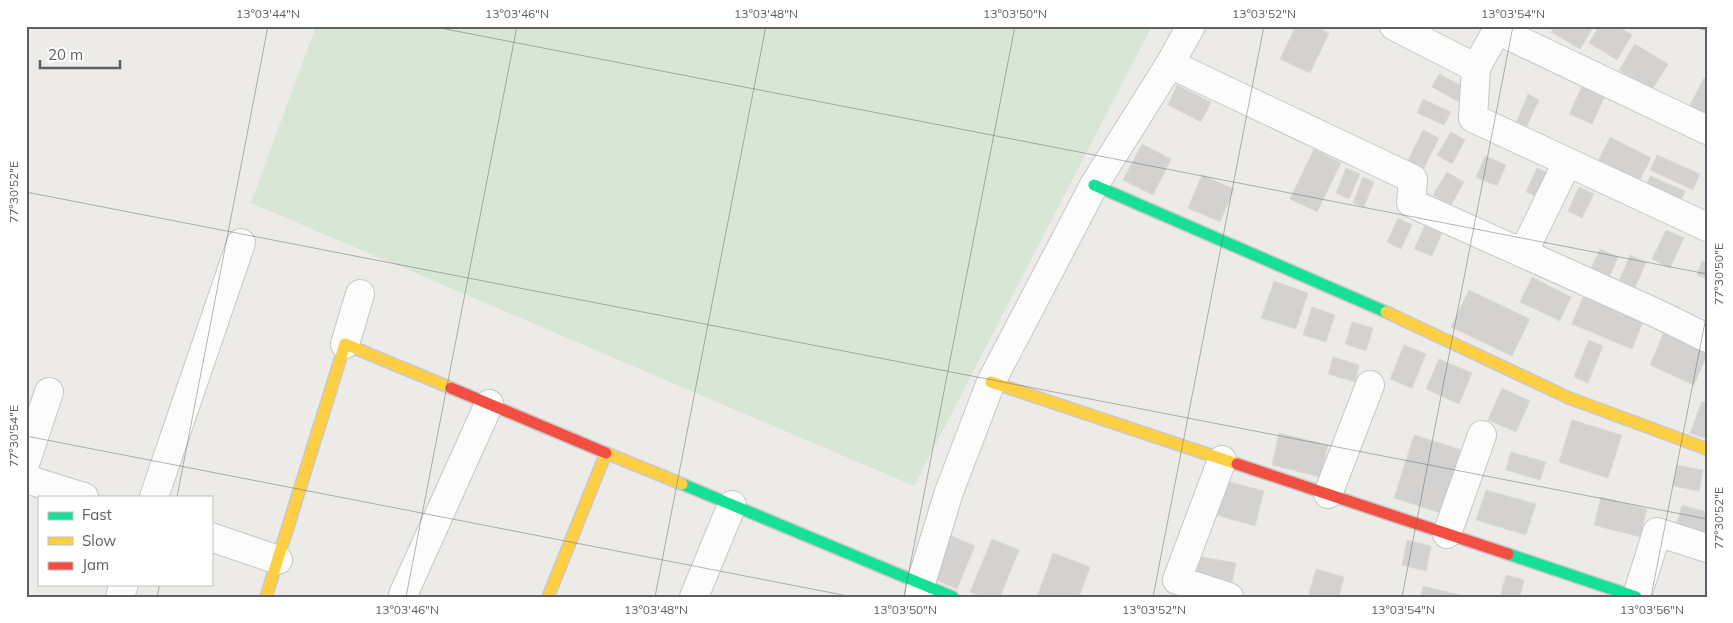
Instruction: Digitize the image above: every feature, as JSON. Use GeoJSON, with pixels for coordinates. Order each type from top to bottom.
{"type":"FeatureCollection","features":[{"type":"Feature","properties":{"kind":"street"},"geometry":{"type":"LineString","coordinates":[[920,590],[949,492],[992,382],[1094,185],[1170,64],[1191,26]]}},
{"type":"Feature","properties":{"kind":"street"},"geometry":{"type":"LineString","coordinates":[[1394,26],[1476,68]]}},
{"type":"Feature","properties":{"kind":"street"},"geometry":{"type":"LineString","coordinates":[[1707,130],[1498,28],[1476,68],[1473,118],[1707,227]]}},
{"type":"Feature","properties":{"kind":"street"},"geometry":{"type":"LineString","coordinates":[[1170,64],[1413,179],[1411,203],[1656,313],[1707,338]]}},
{"type":"Feature","properties":{"kind":"street"},"geometry":{"type":"LineString","coordinates":[[1523,253],[1568,163]]}},
{"type":"Feature","properties":{"kind":"street"},"geometry":{"type":"LineString","coordinates":[[1094,185],[1348,295],[1569,398],[1707,449]]}},
{"type":"Feature","properties":{"kind":"street"},"geometry":{"type":"LineString","coordinates":[[154,496],[241,243]]}},
{"type":"Feature","properties":{"kind":"street"},"geometry":{"type":"LineString","coordinates":[[266,597],[360,294]]}},
{"type":"Feature","properties":{"kind":"street"},"geometry":{"type":"LineString","coordinates":[[345,344],[732,505],[920,590],[952,597]]}},
{"type":"Feature","properties":{"kind":"street"},"geometry":{"type":"LineString","coordinates":[[992,382],[1636,596],[1657,532],[1707,548]]}},
{"type":"Feature","properties":{"kind":"street"},"geometry":{"type":"LineString","coordinates":[[1328,494],[1370,385]]}},
{"type":"Feature","properties":{"kind":"street"},"geometry":{"type":"LineString","coordinates":[[26,461],[49,392]]}},
{"type":"Feature","properties":{"kind":"street"},"geometry":{"type":"LineString","coordinates":[[403,595],[489,404]]}},
{"type":"Feature","properties":{"kind":"street"},"geometry":{"type":"LineString","coordinates":[[1447,534],[1482,435]]}},
{"type":"Feature","properties":{"kind":"street"},"geometry":{"type":"LineString","coordinates":[[548,597],[606,452]]}},
{"type":"Feature","properties":{"kind":"street"},"geometry":{"type":"LineString","coordinates":[[1222,460],[1177,580],[1230,597]]}},
{"type":"Feature","properties":{"kind":"street"},"geometry":{"type":"LineString","coordinates":[[26,479],[81,496]]}},
{"type":"Feature","properties":{"kind":"street"},"geometry":{"type":"LineString","coordinates":[[694,597],[732,505]]}},
{"type":"Feature","properties":{"kind":"street"},"geometry":{"type":"LineString","coordinates":[[212,538],[278,560]]}},
{"type":"Feature","properties":{"kind":"green space"},"geometry":{"type":"Polygon","coordinates":[[[316,26],[1152,26],[914,486],[251,203],[316,26]]]}},
{"type":"Feature","properties":{"kind":"building"},"geometry":{"type":"Polygon","coordinates":[[[1296,26],[1315,26],[1329,33],[1310,73],[1280,59],[1296,26]]]}},
{"type":"Feature","properties":{"kind":"building"},"geometry":{"type":"Polygon","coordinates":[[[1555,26],[1594,26],[1580,49],[1551,32],[1555,26]]]}},
{"type":"Feature","properties":{"kind":"building"},"geometry":{"type":"Polygon","coordinates":[[[1599,26],[1618,26],[1632,35],[1617,60],[1589,43],[1599,26]]]}},
{"type":"Feature","properties":{"kind":"building"},"geometry":{"type":"Polygon","coordinates":[[[1635,44],[1668,64],[1652,90],[1619,70],[1635,44]]]}},
{"type":"Feature","properties":{"kind":"building"},"geometry":{"type":"Polygon","coordinates":[[[1439,74],[1466,88],[1459,102],[1432,87],[1439,74]]]}},
{"type":"Feature","properties":{"kind":"building"},"geometry":{"type":"Polygon","coordinates":[[[1704,78],[1707,79],[1707,116],[1689,107],[1704,78]]]}},
{"type":"Feature","properties":{"kind":"building"},"geometry":{"type":"Polygon","coordinates":[[[1583,84],[1606,94],[1592,124],[1569,114],[1583,84]]]}},
{"type":"Feature","properties":{"kind":"building"},"geometry":{"type":"Polygon","coordinates":[[[1177,85],[1211,102],[1201,122],[1168,105],[1177,85]]]}},
{"type":"Feature","properties":{"kind":"building"},"geometry":{"type":"Polygon","coordinates":[[[1528,94],[1539,100],[1525,130],[1515,125],[1528,94]]]}},
{"type":"Feature","properties":{"kind":"building"},"geometry":{"type":"Polygon","coordinates":[[[1423,99],[1451,112],[1444,125],[1417,113],[1423,99]]]}},
{"type":"Feature","properties":{"kind":"building"},"geometry":{"type":"Polygon","coordinates":[[[1423,130],[1439,138],[1423,170],[1407,162],[1423,130]]]}},
{"type":"Feature","properties":{"kind":"building"},"geometry":{"type":"Polygon","coordinates":[[[1451,132],[1465,140],[1452,164],[1437,155],[1451,132]]]}},
{"type":"Feature","properties":{"kind":"building"},"geometry":{"type":"Polygon","coordinates":[[[1610,137],[1651,158],[1638,183],[1597,163],[1610,137]]]}},
{"type":"Feature","properties":{"kind":"building"},"geometry":{"type":"Polygon","coordinates":[[[1142,144],[1171,159],[1153,195],[1123,180],[1142,144]]]}},
{"type":"Feature","properties":{"kind":"building"},"geometry":{"type":"Polygon","coordinates":[[[1314,149],[1341,163],[1317,212],[1290,199],[1314,149]]]}},
{"type":"Feature","properties":{"kind":"building"},"geometry":{"type":"Polygon","coordinates":[[[1657,155],[1700,174],[1693,190],[1650,170],[1657,155]]]}},
{"type":"Feature","properties":{"kind":"building"},"geometry":{"type":"Polygon","coordinates":[[[1485,156],[1506,165],[1497,186],[1476,177],[1485,156]]]}},
{"type":"Feature","properties":{"kind":"building"},"geometry":{"type":"Polygon","coordinates":[[[1346,168],[1360,174],[1349,199],[1336,193],[1346,168]]]}},
{"type":"Feature","properties":{"kind":"building"},"geometry":{"type":"Polygon","coordinates":[[[1537,168],[1553,175],[1542,199],[1526,192],[1537,168]]]}},
{"type":"Feature","properties":{"kind":"building"},"geometry":{"type":"Polygon","coordinates":[[[1447,172],[1464,182],[1451,205],[1433,195],[1447,172]]]}},
{"type":"Feature","properties":{"kind":"building"},"geometry":{"type":"Polygon","coordinates":[[[1202,175],[1234,189],[1220,222],[1188,208],[1202,175]]]}},
{"type":"Feature","properties":{"kind":"building"},"geometry":{"type":"Polygon","coordinates":[[[1650,176],[1685,191],[1680,203],[1645,188],[1650,176]]]}},
{"type":"Feature","properties":{"kind":"building"},"geometry":{"type":"Polygon","coordinates":[[[1363,177],[1374,182],[1364,207],[1353,203],[1363,177]]]}},
{"type":"Feature","properties":{"kind":"building"},"geometry":{"type":"Polygon","coordinates":[[[1579,187],[1594,194],[1582,218],[1568,211],[1579,187]]]}},
{"type":"Feature","properties":{"kind":"building"},"geometry":{"type":"Polygon","coordinates":[[[1398,218],[1412,225],[1401,249],[1387,242],[1398,218]]]}},
{"type":"Feature","properties":{"kind":"building"},"geometry":{"type":"Polygon","coordinates":[[[1425,225],[1442,233],[1432,256],[1414,249],[1425,225]]]}},
{"type":"Feature","properties":{"kind":"building"},"geometry":{"type":"Polygon","coordinates":[[[1666,230],[1684,238],[1670,268],[1652,259],[1666,230]]]}},
{"type":"Feature","properties":{"kind":"building"},"geometry":{"type":"Polygon","coordinates":[[[1600,249],[1618,257],[1608,281],[1589,273],[1600,249]]]}},
{"type":"Feature","properties":{"kind":"building"},"geometry":{"type":"Polygon","coordinates":[[[1630,255],[1646,262],[1634,290],[1618,283],[1630,255]]]}},
{"type":"Feature","properties":{"kind":"building"},"geometry":{"type":"Polygon","coordinates":[[[1702,261],[1707,263],[1707,279],[1697,275],[1702,261]]]}},
{"type":"Feature","properties":{"kind":"building"},"geometry":{"type":"Polygon","coordinates":[[[1532,277],[1571,297],[1560,321],[1520,302],[1532,277]]]}},
{"type":"Feature","properties":{"kind":"building"},"geometry":{"type":"Polygon","coordinates":[[[1274,281],[1308,293],[1296,329],[1261,318],[1274,281]]]}},
{"type":"Feature","properties":{"kind":"building"},"geometry":{"type":"Polygon","coordinates":[[[1469,290],[1530,319],[1512,356],[1451,327],[1469,290]]]}},
{"type":"Feature","properties":{"kind":"building"},"geometry":{"type":"Polygon","coordinates":[[[1583,297],[1643,322],[1632,349],[1572,324],[1583,297]]]}},
{"type":"Feature","properties":{"kind":"building"},"geometry":{"type":"Polygon","coordinates":[[[1312,307],[1335,315],[1326,342],[1303,335],[1312,307]]]}},
{"type":"Feature","properties":{"kind":"building"},"geometry":{"type":"Polygon","coordinates":[[[1352,322],[1373,328],[1366,351],[1345,344],[1352,322]]]}},
{"type":"Feature","properties":{"kind":"building"},"geometry":{"type":"Polygon","coordinates":[[[1664,332],[1707,350],[1707,355],[1694,385],[1650,365],[1664,332]]]}},
{"type":"Feature","properties":{"kind":"building"},"geometry":{"type":"Polygon","coordinates":[[[1589,340],[1603,346],[1588,383],[1574,377],[1589,340]]]}},
{"type":"Feature","properties":{"kind":"building"},"geometry":{"type":"Polygon","coordinates":[[[1404,345],[1426,354],[1412,388],[1390,379],[1404,345]]]}},
{"type":"Feature","properties":{"kind":"building"},"geometry":{"type":"Polygon","coordinates":[[[1333,357],[1359,365],[1355,382],[1328,374],[1333,357]]]}},
{"type":"Feature","properties":{"kind":"building"},"geometry":{"type":"Polygon","coordinates":[[[1439,359],[1472,373],[1459,404],[1426,389],[1439,359]]]}},
{"type":"Feature","properties":{"kind":"building"},"geometry":{"type":"Polygon","coordinates":[[[1502,388],[1530,401],[1516,432],[1488,420],[1502,388]]]}},
{"type":"Feature","properties":{"kind":"building"},"geometry":{"type":"Polygon","coordinates":[[[1702,401],[1707,403],[1707,439],[1690,433],[1702,401]]]}},
{"type":"Feature","properties":{"kind":"building"},"geometry":{"type":"Polygon","coordinates":[[[1572,420],[1622,435],[1608,478],[1559,462],[1572,420]]]}},
{"type":"Feature","properties":{"kind":"building"},"geometry":{"type":"Polygon","coordinates":[[[1279,433],[1328,445],[1320,477],[1272,465],[1279,433]]]}},
{"type":"Feature","properties":{"kind":"building"},"geometry":{"type":"Polygon","coordinates":[[[1414,435],[1462,450],[1441,513],[1394,498],[1414,435]]]}},
{"type":"Feature","properties":{"kind":"building"},"geometry":{"type":"Polygon","coordinates":[[[1511,452],[1546,462],[1540,480],[1506,470],[1511,452]]]}},
{"type":"Feature","properties":{"kind":"building"},"geometry":{"type":"Polygon","coordinates":[[[1677,465],[1703,470],[1699,491],[1673,486],[1677,465]]]}},
{"type":"Feature","properties":{"kind":"building"},"geometry":{"type":"Polygon","coordinates":[[[1222,480],[1264,491],[1255,526],[1213,514],[1222,480]]]}},
{"type":"Feature","properties":{"kind":"building"},"geometry":{"type":"Polygon","coordinates":[[[1486,490],[1536,504],[1526,535],[1476,520],[1486,490]]]}},
{"type":"Feature","properties":{"kind":"building"},"geometry":{"type":"Polygon","coordinates":[[[1601,497],[1647,509],[1640,537],[1594,525],[1601,497]]]}},
{"type":"Feature","properties":{"kind":"building"},"geometry":{"type":"Polygon","coordinates":[[[1682,505],[1707,512],[1707,545],[1673,536],[1682,505]]]}},
{"type":"Feature","properties":{"kind":"building"},"geometry":{"type":"Polygon","coordinates":[[[947,534],[975,546],[957,589],[929,577],[947,534]]]}},
{"type":"Feature","properties":{"kind":"building"},"geometry":{"type":"Polygon","coordinates":[[[992,539],[1019,550],[1000,597],[982,597],[970,592],[992,539]]]}},
{"type":"Feature","properties":{"kind":"building"},"geometry":{"type":"Polygon","coordinates":[[[1407,540],[1431,546],[1426,571],[1402,565],[1407,540]]]}},
{"type":"Feature","properties":{"kind":"building"},"geometry":{"type":"Polygon","coordinates":[[[1053,553],[1090,567],[1079,597],[1037,597],[1053,553]]]}},
{"type":"Feature","properties":{"kind":"building"},"geometry":{"type":"Polygon","coordinates":[[[1197,556],[1236,563],[1232,583],[1194,576],[1197,556]]]}},
{"type":"Feature","properties":{"kind":"building"},"geometry":{"type":"Polygon","coordinates":[[[1316,569],[1344,577],[1339,597],[1308,597],[1316,569]]]}},
{"type":"Feature","properties":{"kind":"building"},"geometry":{"type":"Polygon","coordinates":[[[1506,575],[1524,580],[1520,597],[1500,597],[1506,575]]]}},
{"type":"Feature","properties":{"kind":"building"},"geometry":{"type":"Polygon","coordinates":[[[1423,586],[1460,595],[1459,597],[1421,597],[1423,586]]]}},
{"type":"Feature","properties":{"kind":"traffic: fast"},"geometry":{"type":"LineString","coordinates":[[1094,185],[1386,312]]}},
{"type":"Feature","properties":{"kind":"traffic: fast"},"geometry":{"type":"LineString","coordinates":[[682,484],[953,597]]}},
{"type":"Feature","properties":{"kind":"traffic: fast"},"geometry":{"type":"LineString","coordinates":[[1508,554],[1636,597]]}},
{"type":"Feature","properties":{"kind":"traffic: slow"},"geometry":{"type":"LineString","coordinates":[[1386,312],[1569,398],[1707,449]]}},
{"type":"Feature","properties":{"kind":"traffic: slow"},"geometry":{"type":"LineString","coordinates":[[266,597],[345,344],[451,388]]}},
{"type":"Feature","properties":{"kind":"traffic: slow"},"geometry":{"type":"LineString","coordinates":[[991,382],[1237,464]]}},
{"type":"Feature","properties":{"kind":"traffic: slow"},"geometry":{"type":"LineString","coordinates":[[548,597],[606,453],[682,484]]}},
{"type":"Feature","properties":{"kind":"traffic: jam"},"geometry":{"type":"LineString","coordinates":[[451,388],[606,453]]}},
{"type":"Feature","properties":{"kind":"traffic: jam"},"geometry":{"type":"LineString","coordinates":[[1237,464],[1508,554]]}}]}
